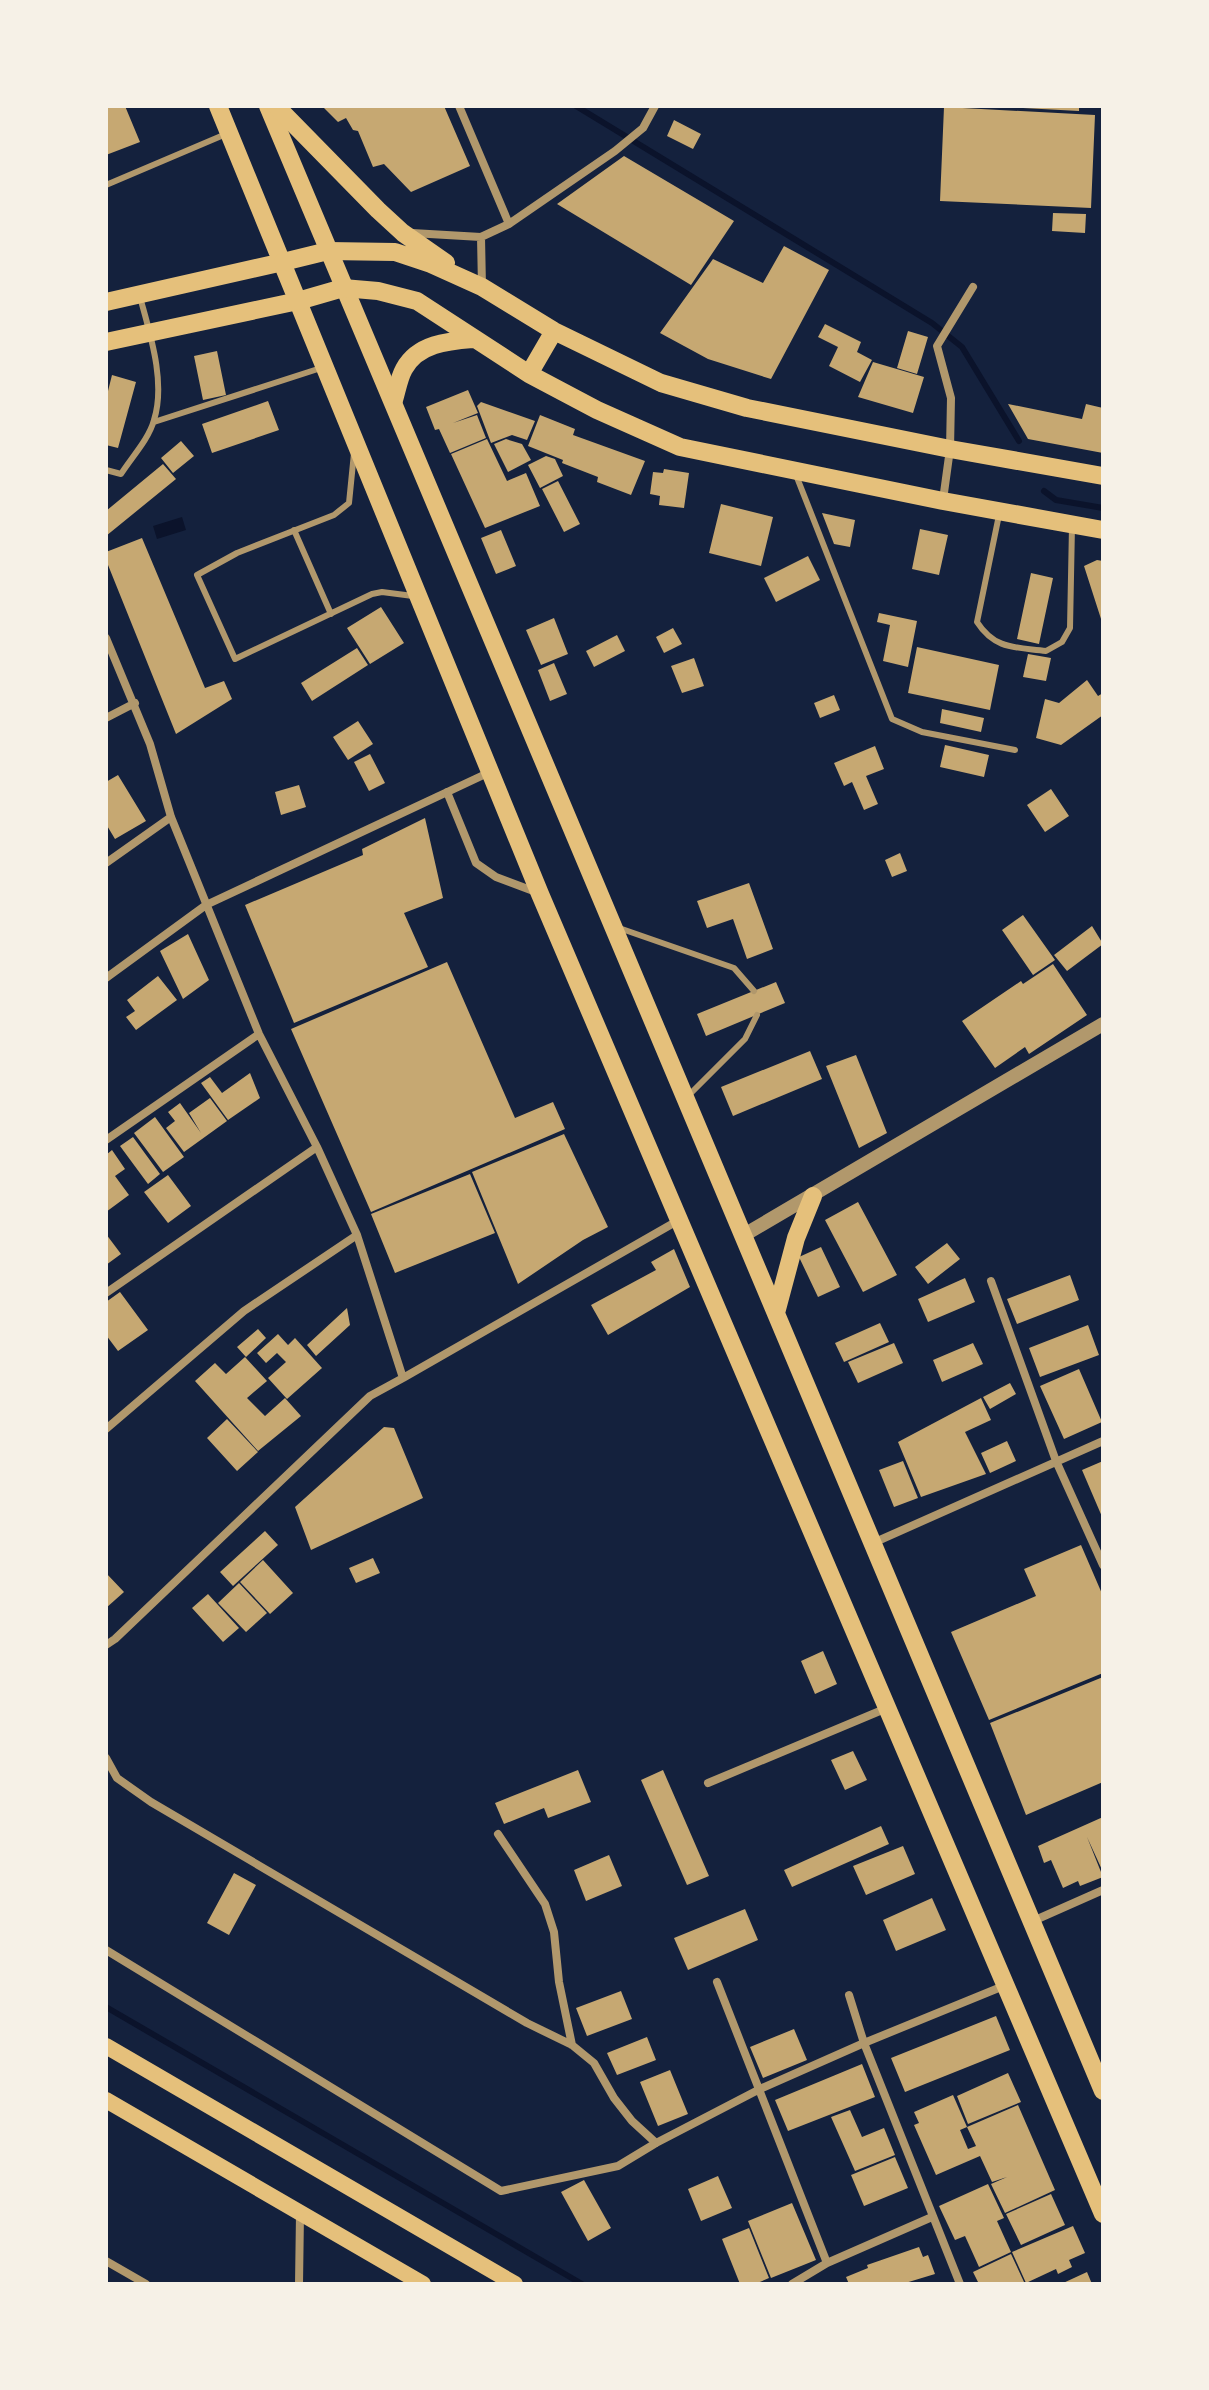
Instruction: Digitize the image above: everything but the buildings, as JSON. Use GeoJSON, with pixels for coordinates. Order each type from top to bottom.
{"type":"FeatureCollection","features":[{"type":"Feature","properties":{"kind":"main road"},"geometry":{"type":"LineString","coordinates":[[218,106],[540,894],[1103,2214]]}},
{"type":"Feature","properties":{"kind":"main road"},"geometry":{"type":"LineString","coordinates":[[268,106],[1103,2091]]}},
{"type":"Feature","properties":{"kind":"main road"},"geometry":{"type":"LineString","coordinates":[[276,106],[403,233],[554,331],[661,383],[747,408],[1103,476]]}},
{"type":"Feature","properties":{"kind":"main road"},"geometry":{"type":"LineString","coordinates":[[106,302],[328,251],[395,252],[482,287]]}},
{"type":"Feature","properties":{"kind":"main road"},"geometry":{"type":"LineString","coordinates":[[107,344],[343,288],[378,291],[417,301],[529,374],[597,410],[680,447],[1103,530]]}},
{"type":"Feature","properties":{"kind":"main road"},"geometry":{"type":"LineString","coordinates":[[529,374],[554,331]]}},
{"type":"Feature","properties":{"kind":"main road"},"geometry":{"type":"LineString","coordinates":[[394,400],[405,367],[421,351],[442,341],[474,339]]}},
{"type":"Feature","properties":{"kind":"main road"},"geometry":{"type":"LineString","coordinates":[[776,1313],[796,1238],[813,1196]]}},
{"type":"Feature","properties":{"kind":"main road"},"geometry":{"type":"LineString","coordinates":[[106,2046],[515,2284]]}},
{"type":"Feature","properties":{"kind":"main road"},"geometry":{"type":"LineString","coordinates":[[106,2100],[423,2284]]}},
{"type":"Feature","properties":{"kind":"street"},"geometry":{"type":"LineString","coordinates":[[459,106],[509,224]]}},
{"type":"Feature","properties":{"kind":"street"},"geometry":{"type":"LineString","coordinates":[[403,233],[481,237],[509,224],[615,151],[643,128],[655,106]]}},
{"type":"Feature","properties":{"kind":"street"},"geometry":{"type":"LineString","coordinates":[[481,237],[482,287]]}},
{"type":"Feature","properties":{"kind":"street"},"geometry":{"type":"LineString","coordinates":[[943,501],[950,449],[951,398],[937,346],[973,287]]}},
{"type":"Feature","properties":{"kind":"street"},"geometry":{"type":"LineString","coordinates":[[106,638],[135,703],[171,817],[259,1034],[317,1147],[357,1235],[403,1378]]}},
{"type":"Feature","properties":{"kind":"street"},"geometry":{"type":"LineString","coordinates":[[106,718],[135,703]]}},
{"type":"Feature","properties":{"kind":"street"},"geometry":{"type":"LineString","coordinates":[[106,978],[206,905],[490,772]]}},
{"type":"Feature","properties":{"kind":"street"},"geometry":{"type":"LineString","coordinates":[[447,792],[476,863],[496,877],[540,894]]}},
{"type":"Feature","properties":{"kind":"street"},"geometry":{"type":"LineString","coordinates":[[106,863],[171,817]]}},
{"type":"Feature","properties":{"kind":"street"},"geometry":{"type":"LineString","coordinates":[[744,1235],[1103,1024]]}},
{"type":"Feature","properties":{"kind":"street"},"geometry":{"type":"LineString","coordinates":[[106,1140],[259,1034]]}},
{"type":"Feature","properties":{"kind":"street"},"geometry":{"type":"LineString","coordinates":[[106,1293],[317,1147]]}},
{"type":"Feature","properties":{"kind":"street"},"geometry":{"type":"LineString","coordinates":[[106,1645],[370,1396],[679,1220]]}},
{"type":"Feature","properties":{"kind":"street"},"geometry":{"type":"LineString","coordinates":[[106,1414],[109,1426],[244,1311],[357,1235]]}},
{"type":"Feature","properties":{"kind":"street"},"geometry":{"type":"LineString","coordinates":[[991,1281],[1056,1461],[1103,1565]]}},
{"type":"Feature","properties":{"kind":"street"},"geometry":{"type":"LineString","coordinates":[[872,1544],[1103,1441]]}},
{"type":"Feature","properties":{"kind":"street"},"geometry":{"type":"LineString","coordinates":[[708,1783],[888,1708]]}},
{"type":"Feature","properties":{"kind":"street"},"geometry":{"type":"LineString","coordinates":[[106,1758],[117,1778],[151,1802],[527,2023],[572,2045],[594,2063],[614,2098],[632,2121],[656,2143]]}},
{"type":"Feature","properties":{"kind":"street"},"geometry":{"type":"LineString","coordinates":[[498,1834],[545,1904],[554,1932],[559,1982],[572,2045]]}},
{"type":"Feature","properties":{"kind":"street"},"geometry":{"type":"LineString","coordinates":[[1032,1921],[1103,1890]]}},
{"type":"Feature","properties":{"kind":"street"},"geometry":{"type":"LineString","coordinates":[[106,1950],[501,2191],[618,2166],[760,2089],[1006,1985]]}},
{"type":"Feature","properties":{"kind":"street"},"geometry":{"type":"LineString","coordinates":[[717,1982],[827,2263]]}},
{"type":"Feature","properties":{"kind":"street"},"geometry":{"type":"LineString","coordinates":[[849,1995],[864,2043],[960,2284]]}},
{"type":"Feature","properties":{"kind":"street"},"geometry":{"type":"LineString","coordinates":[[299,2284],[300,2213]]}},
{"type":"Feature","properties":{"kind":"street"},"geometry":{"type":"LineString","coordinates":[[792,2284],[827,2263],[932,2217]]}},
{"type":"Feature","properties":{"kind":"street"},"geometry":{"type":"LineString","coordinates":[[106,2261],[146,2284]]}},
{"type":"Feature","properties":{"kind":"lane"},"geometry":{"type":"LineString","coordinates":[[106,185],[229,132]]}},
{"type":"Feature","properties":{"kind":"lane"},"geometry":{"type":"LineString","coordinates":[[106,470],[121,474],[154,422],[158,389],[150,333],[140,296]]}},
{"type":"Feature","properties":{"kind":"lane"},"geometry":{"type":"LineString","coordinates":[[154,422],[325,367]]}},
{"type":"Feature","properties":{"kind":"lane"},"geometry":{"type":"LineString","coordinates":[[355,442],[349,503],[334,515],[237,553],[197,575],[235,659],[372,594],[382,592],[420,598]]}},
{"type":"Feature","properties":{"kind":"lane"},"geometry":{"type":"LineString","coordinates":[[795,471],[892,719],[922,732],[1015,750]]}},
{"type":"Feature","properties":{"kind":"lane"},"geometry":{"type":"LineString","coordinates":[[999,511],[977,622],[986,636],[999,645],[1046,651],[1062,642],[1070,628],[1072,525]]}},
{"type":"Feature","properties":{"kind":"lane"},"geometry":{"type":"LineString","coordinates":[[294,530],[331,614]]}},
{"type":"Feature","properties":{"kind":"lane"},"geometry":{"type":"LineString","coordinates":[[615,926],[734,968],[754,991]]}},
{"type":"Feature","properties":{"kind":"lane"},"geometry":{"type":"LineString","coordinates":[[686,1098],[745,1039],[757,1015]]}},
{"type":"Feature","properties":{"kind":"water"},"geometry":{"type":"Polygon","coordinates":[[[182,517],[186,530],[157,539],[153,526],[182,517]]]}},
{"type":"Feature","properties":{"kind":"waterway"},"geometry":{"type":"LineString","coordinates":[[576,106],[932,323],[962,347],[1019,441]]}},
{"type":"Feature","properties":{"kind":"waterway"},"geometry":{"type":"LineString","coordinates":[[1044,491],[1056,500],[1103,508]]}},
{"type":"Feature","properties":{"kind":"waterway"},"geometry":{"type":"LineString","coordinates":[[106,2007],[582,2284]]}}]}
